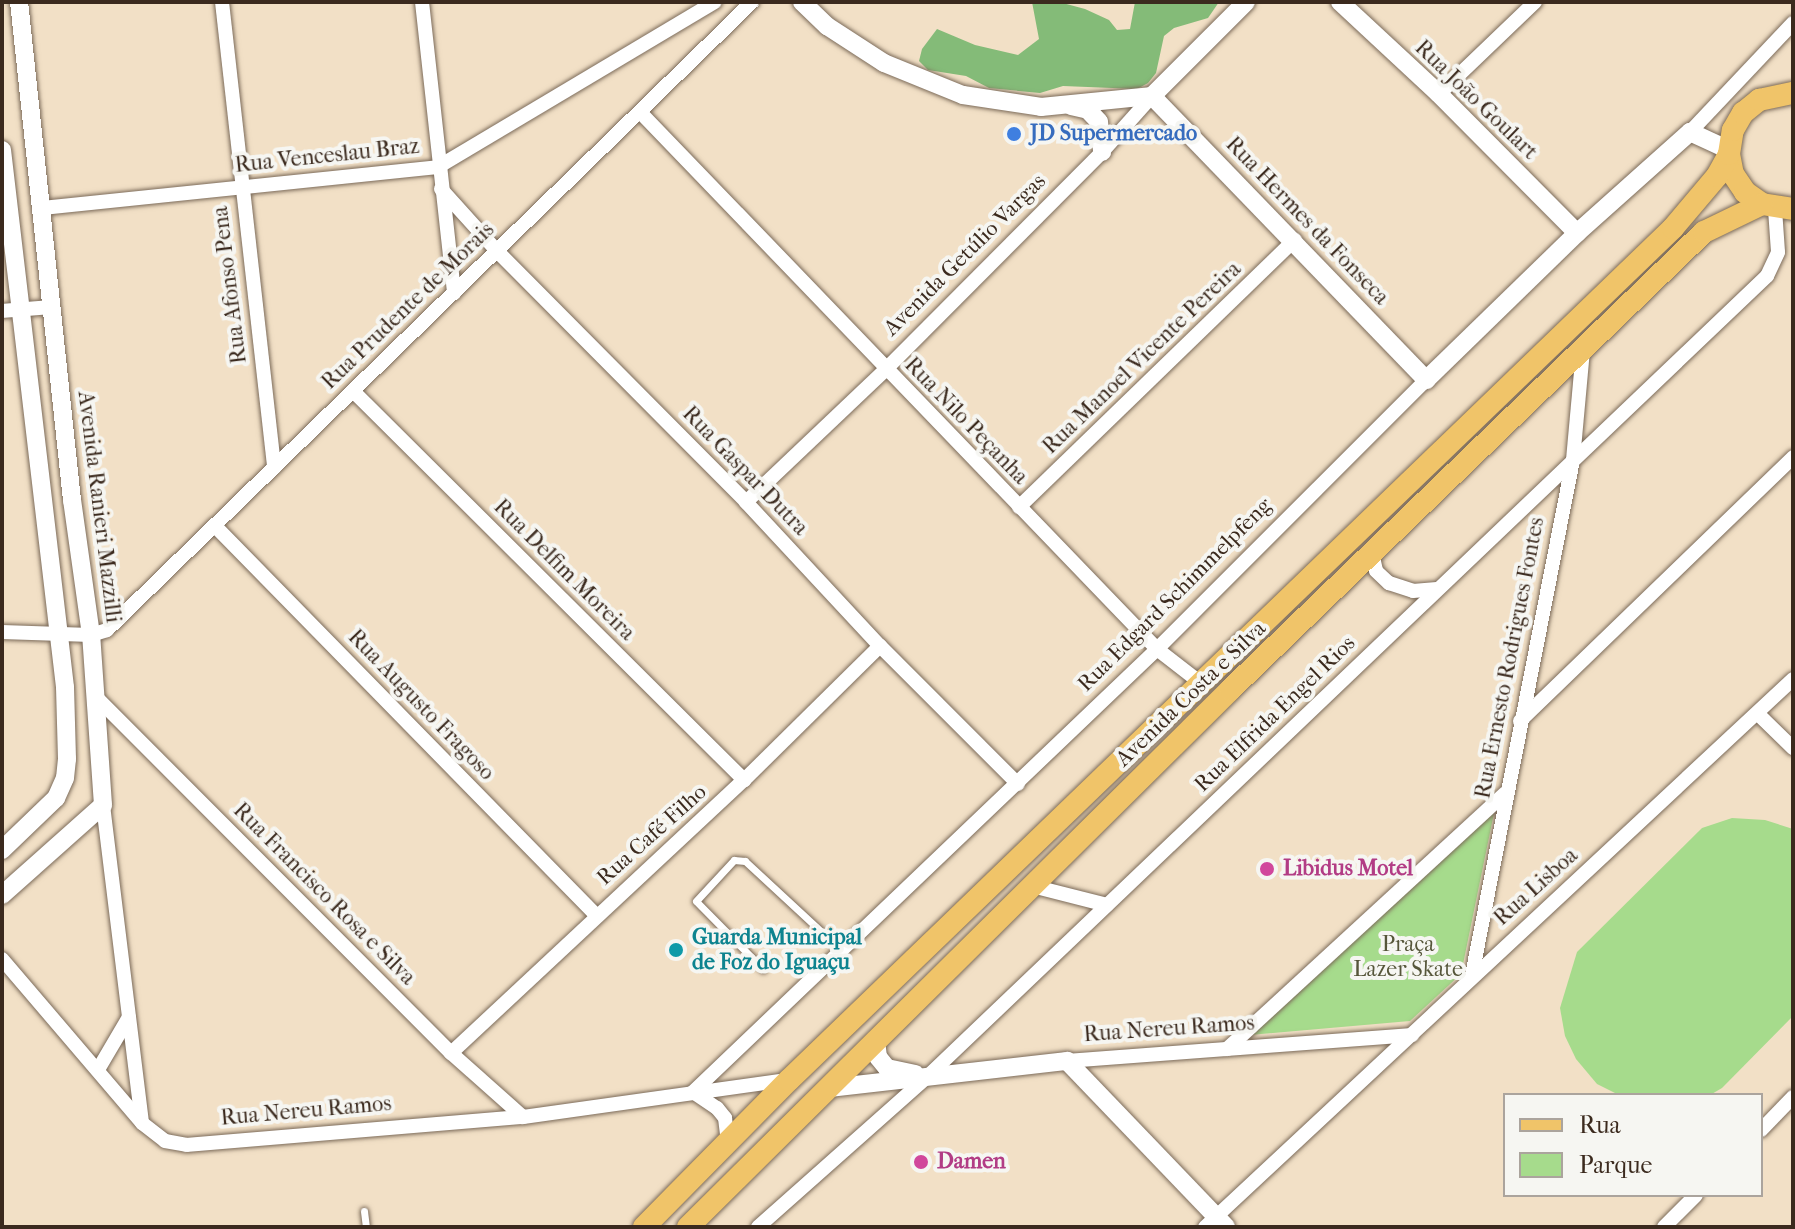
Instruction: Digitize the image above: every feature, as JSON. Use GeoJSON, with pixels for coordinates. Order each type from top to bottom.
{"type":"FeatureCollection","features":[{"type":"Feature","properties":{"kind":"main road","name":"Avenida Costa e Silva"},"geometry":{"type":"LineString","coordinates":[[644,1227],[789,1080],[1673,228],[1717,176],[1729,152],[1733,130],[1743,113],[1759,100],[1792,92]]}},
{"type":"Feature","properties":{"kind":"main road"},"geometry":{"type":"LineString","coordinates":[[1729,152],[1733,174],[1745,192],[1776,207]]}},
{"type":"Feature","properties":{"kind":"main road","name":"Avenida Costa e Silva"},"geometry":{"type":"LineString","coordinates":[[688,1227],[1372,553],[1704,232],[1776,207]]}},
{"type":"Feature","properties":{"kind":"street","name":"Avenida Ranieri Mazzilli"},"geometry":{"type":"LineString","coordinates":[[19,2],[51,307],[91,635],[103,805],[142,1123]]}},
{"type":"Feature","properties":{"kind":"street","name":"Rua Afonso Pena"},"geometry":{"type":"LineString","coordinates":[[222,2],[240,186],[274,467]]}},
{"type":"Feature","properties":{"kind":"street"},"geometry":{"type":"LineString","coordinates":[[422,2],[454,293]]}},
{"type":"Feature","properties":{"kind":"street","name":"Rua Venceslau Braz"},"geometry":{"type":"LineString","coordinates":[[42,208],[438,167],[715,2]]}},
{"type":"Feature","properties":{"kind":"street","name":"Rua Prudente de Morais"},"geometry":{"type":"LineString","coordinates":[[91,635],[107,630],[752,2]]}},
{"type":"Feature","properties":{"kind":"street"},"geometry":{"type":"LineString","coordinates":[[802,2],[827,26],[884,63],[963,95],[1041,107],[1152,96]]}},
{"type":"Feature","properties":{"kind":"street","name":"Avenida Getúlio Vargas"},"geometry":{"type":"LineString","coordinates":[[746,502],[886,369],[1246,2]]}},
{"type":"Feature","properties":{"kind":"street","name":"Rua João Goulart"},"geometry":{"type":"LineString","coordinates":[[1340,2],[1439,94],[1577,233]]}},
{"type":"Feature","properties":{"kind":"street"},"geometry":{"type":"LineString","coordinates":[[1439,94],[1535,2]]}},
{"type":"Feature","properties":{"kind":"street","name":"Rua Edgard Schimmelpfeng"},"geometry":{"type":"LineString","coordinates":[[693,1092],[1157,649],[1577,233],[1690,132],[1793,23]]}},
{"type":"Feature","properties":{"kind":"street","name":"Rua Hermes da Fonseca"},"geometry":{"type":"LineString","coordinates":[[1152,96],[1295,240],[1426,380]]}},
{"type":"Feature","properties":{"kind":"street"},"geometry":{"type":"LineString","coordinates":[[1068,105],[1088,110],[1099,122],[1102,152]]}},
{"type":"Feature","properties":{"kind":"street","name":"Rua Nilo Peçanha"},"geometry":{"type":"LineString","coordinates":[[640,112],[1157,649],[1202,684]]}},
{"type":"Feature","properties":{"kind":"street"},"geometry":{"type":"LineString","coordinates":[[1690,132],[1729,152]]}},
{"type":"Feature","properties":{"kind":"street"},"geometry":{"type":"LineString","coordinates":[[2,150],[11,311],[58,633],[67,759],[65,778],[56,798],[2,850]]}},
{"type":"Feature","properties":{"kind":"street","name":"Rua Gaspar Dutra"},"geometry":{"type":"LineString","coordinates":[[441,189],[497,251],[746,502],[880,646],[1018,784]]}},
{"type":"Feature","properties":{"kind":"street","name":"Rua Elfrida Engel Rios"},"geometry":{"type":"LineString","coordinates":[[758,1227],[929,1075],[1767,276],[1778,252],[1776,207]]}},
{"type":"Feature","properties":{"kind":"street","name":"Rua Manoel Vicente Pereira"},"geometry":{"type":"LineString","coordinates":[[1019,507],[1295,240]]}},
{"type":"Feature","properties":{"kind":"street"},"geometry":{"type":"LineString","coordinates":[[11,311],[51,307]]}},
{"type":"Feature","properties":{"kind":"street","name":"Rua Ernesto Rodrigues Fontes"},"geometry":{"type":"LineString","coordinates":[[1472,975],[1505,793],[1573,460],[1583,349]]}},
{"type":"Feature","properties":{"kind":"street","name":"Rua Delfim Moreira"},"geometry":{"type":"LineString","coordinates":[[353,391],[744,780]]}},
{"type":"Feature","properties":{"kind":"street"},"geometry":{"type":"LineString","coordinates":[[1520,721],[1793,457]]}},
{"type":"Feature","properties":{"kind":"street","name":"Rua Augusto Fragoso"},"geometry":{"type":"LineString","coordinates":[[215,526],[596,915]]}},
{"type":"Feature","properties":{"kind":"street"},"geometry":{"type":"LineString","coordinates":[[1372,553],[1376,571],[1389,583],[1413,591],[1437,589]]}},
{"type":"Feature","properties":{"kind":"street"},"geometry":{"type":"LineString","coordinates":[[2,632],[91,635]]}},
{"type":"Feature","properties":{"kind":"street","name":"Rua Café Filho"},"geometry":{"type":"LineString","coordinates":[[451,1053],[744,780],[880,646]]}},
{"type":"Feature","properties":{"kind":"street","name":"Rua Lisboa"},"geometry":{"type":"LineString","coordinates":[[1216,1224],[1472,975],[1793,679]]}},
{"type":"Feature","properties":{"kind":"street","name":"Rua Francisco Rosa e Silva"},"geometry":{"type":"LineString","coordinates":[[97,698],[451,1053],[523,1117]]}},
{"type":"Feature","properties":{"kind":"street"},"geometry":{"type":"LineString","coordinates":[[1758,714],[1793,748]]}},
{"type":"Feature","properties":{"kind":"street"},"geometry":{"type":"LineString","coordinates":[[1227,1049],[1505,793]]}},
{"type":"Feature","properties":{"kind":"street"},"geometry":{"type":"LineString","coordinates":[[2,895],[103,805]]}},
{"type":"Feature","properties":{"kind":"street"},"geometry":{"type":"LineString","coordinates":[[1032,886],[1107,905]]}},
{"type":"Feature","properties":{"kind":"street","name":"Rua Nereu Ramos"},"geometry":{"type":"LineString","coordinates":[[2,959],[99,1068],[142,1123],[165,1141],[187,1145],[523,1117],[789,1080]]}},
{"type":"Feature","properties":{"kind":"street"},"geometry":{"type":"LineString","coordinates":[[99,1068],[129,1017]]}},
{"type":"Feature","properties":{"kind":"street","name":"Rua Nereu Ramos"},"geometry":{"type":"LineString","coordinates":[[929,1075],[1067,1061],[1412,1035]]}},
{"type":"Feature","properties":{"kind":"street"},"geometry":{"type":"LineString","coordinates":[[876,1041],[878,1057],[887,1068],[929,1075]]}},
{"type":"Feature","properties":{"kind":"street"},"geometry":{"type":"LineString","coordinates":[[1067,1061],[1216,1224]]}},
{"type":"Feature","properties":{"kind":"street"},"geometry":{"type":"LineString","coordinates":[[829,1088],[929,1075]]}},
{"type":"Feature","properties":{"kind":"street"},"geometry":{"type":"LineString","coordinates":[[693,1092],[717,1108],[725,1118],[728,1144]]}},
{"type":"Feature","properties":{"kind":"street"},"geometry":{"type":"LineString","coordinates":[[1763,1128],[1793,1097]]}},
{"type":"Feature","properties":{"kind":"street"},"geometry":{"type":"LineString","coordinates":[[1664,1227],[1694,1197]]}},
{"type":"Feature","properties":{"kind":"lane"},"geometry":{"type":"LineString","coordinates":[[763,969],[696,901],[734,860],[745,861],[841,950]]}},
{"type":"Feature","properties":{"kind":"lane"},"geometry":{"type":"LineString","coordinates":[[364,1211],[366,1227]]}},
{"type":"Feature","properties":{"kind":"green space"},"geometry":{"type":"Polygon","coordinates":[[[1032,2],[1059,2],[1085,9],[1109,20],[1117,30],[1130,29],[1135,2],[1219,2],[1208,18],[1174,28],[1164,36],[1156,73],[1148,83],[1137,89],[1063,86],[1040,93],[989,88],[966,76],[928,70],[919,61],[922,49],[937,29],[975,45],[1018,55],[1039,39],[1032,2]]]}},
{"type":"Feature","properties":{"kind":"green space","name":"Praça Lazer Skate"},"geometry":{"type":"Polygon","coordinates":[[[1494,813],[1461,974],[1410,1021],[1250,1035],[1494,813]]]}},
{"type":"Feature","properties":{"kind":"green space"},"geometry":{"type":"Polygon","coordinates":[[[1732,818],[1765,820],[1793,829],[1793,1016],[1713,1093],[1615,1093],[1597,1084],[1576,1059],[1565,1036],[1560,1008],[1577,952],[1702,828],[1732,818]]]}},
{"type":"Feature","properties":{"kind":"place","name":"JD Supermercado"},"geometry":{"type":"Point","coordinates":[1014,134]}},
{"type":"Feature","properties":{"kind":"place","name":"Libidus Motel"},"geometry":{"type":"Point","coordinates":[1267,869]}},
{"type":"Feature","properties":{"kind":"place","name":"Guarda Municipal de Foz do Iguaçu"},"geometry":{"type":"Point","coordinates":[676,950]}},
{"type":"Feature","properties":{"kind":"place","name":"Damen"},"geometry":{"type":"Point","coordinates":[921,1162]}}]}
